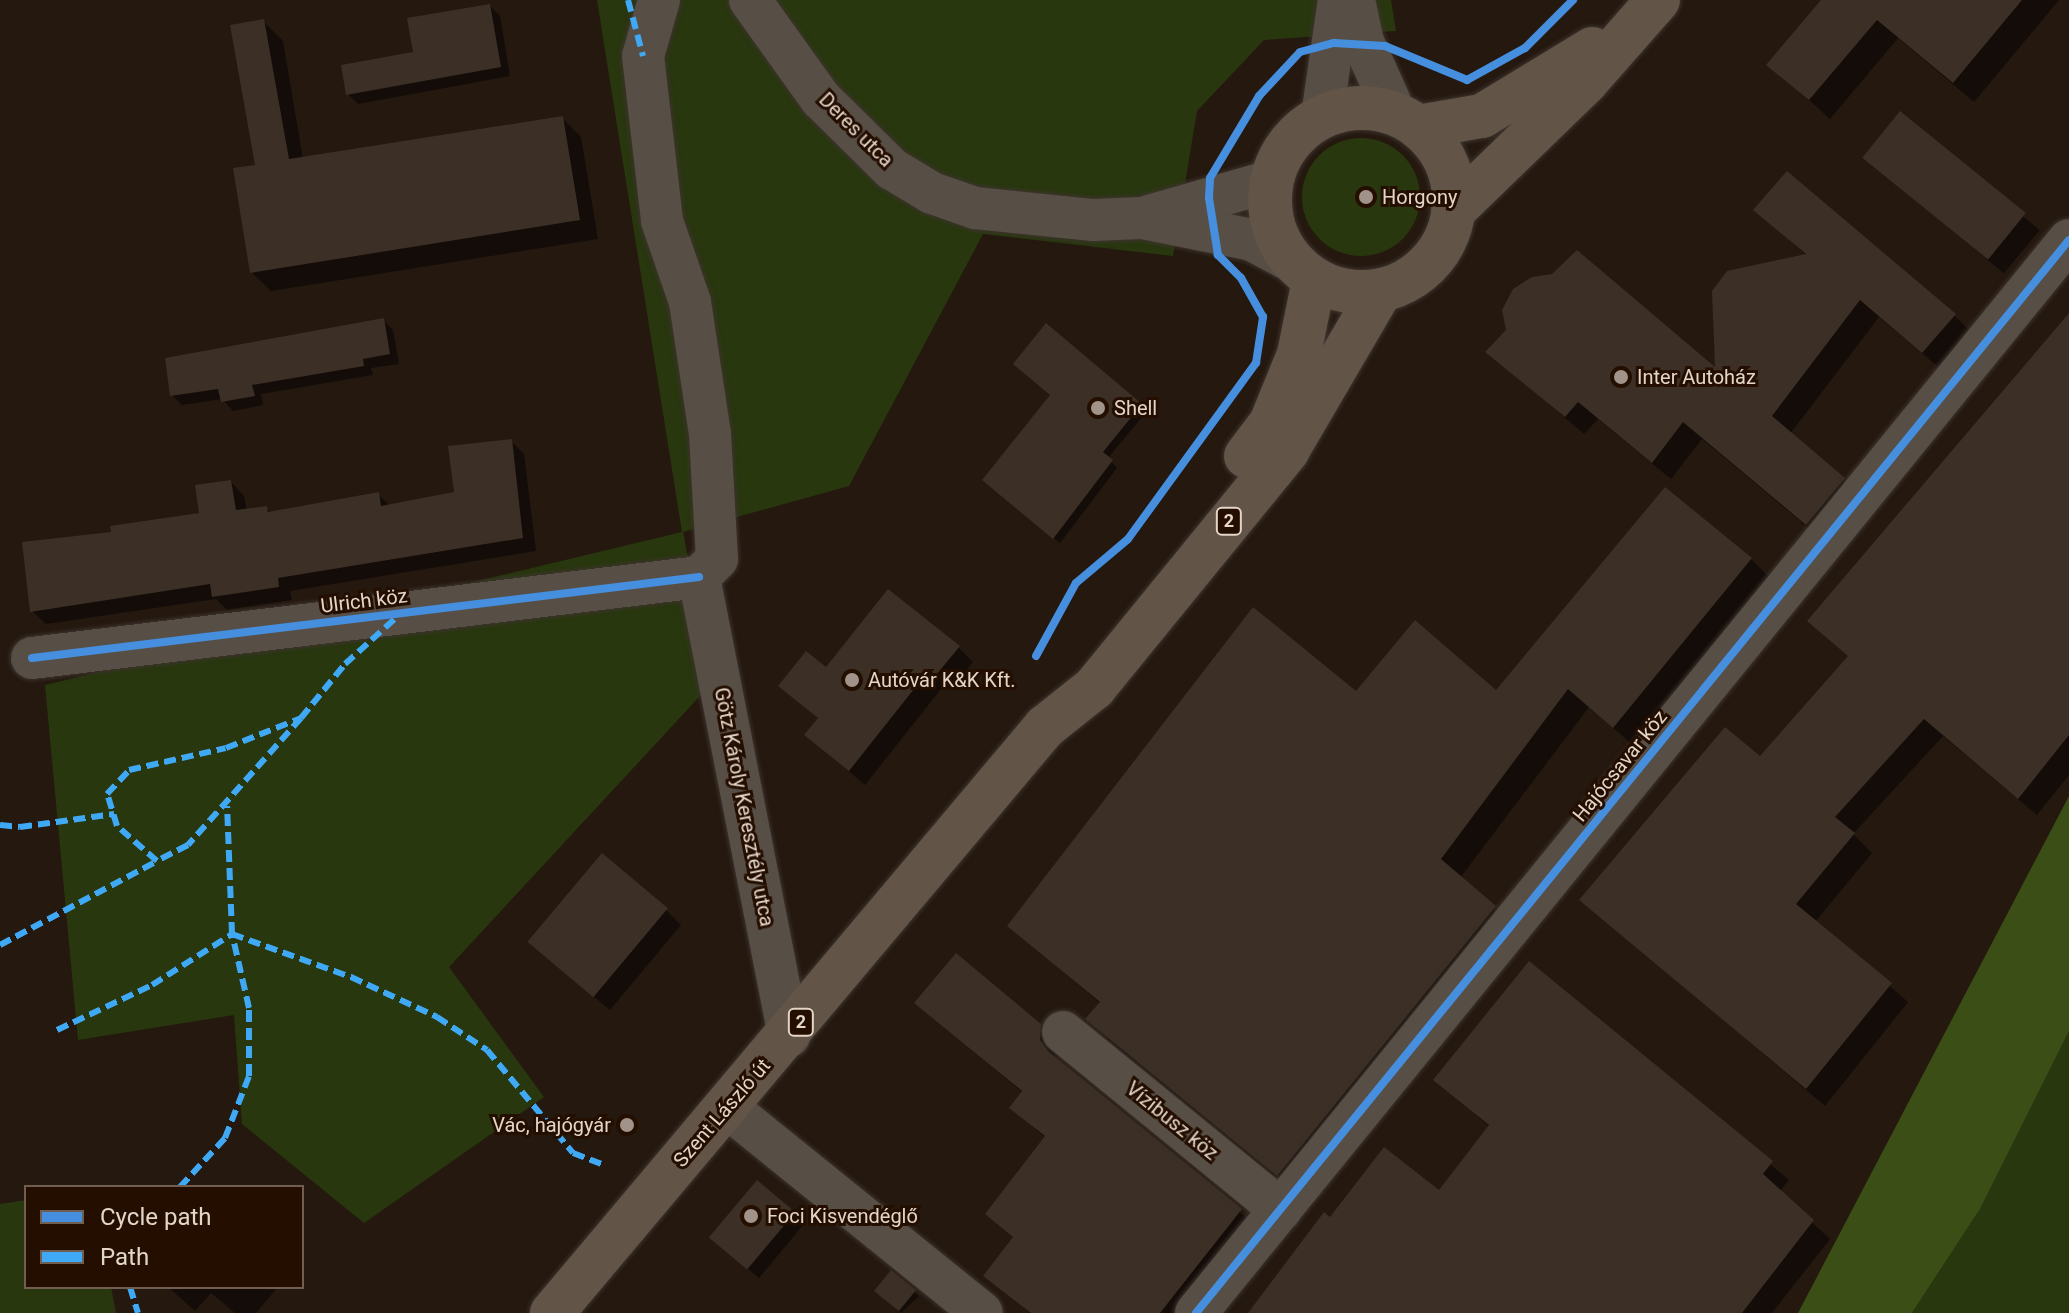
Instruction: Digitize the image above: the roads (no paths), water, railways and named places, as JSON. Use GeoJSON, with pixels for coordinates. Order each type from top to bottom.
{"type":"FeatureCollection","features":[{"type":"Feature","properties":{"kind":"main road"},"geometry":{"type":"LineString","coordinates":[[1407,120],[1441,151],[1451,177],[1453,211],[1446,239],[1430,262],[1407,280],[1381,290],[1346,290],[1304,271],[1278,238],[1270,209],[1271,181],[1281,155],[1298,132],[1322,116],[1349,108],[1407,120],[1482,116],[1651,7]]}},
{"type":"Feature","properties":{"kind":"main road"},"geometry":{"type":"LineString","coordinates":[[1453,211],[1586,82],[1651,7]]}},
{"type":"Feature","properties":{"kind":"main road","name":"2"},"geometry":{"type":"LineString","coordinates":[[1045,727],[1066,688],[1141,583],[1271,423],[1299,354],[1304,271]]}},
{"type":"Feature","properties":{"kind":"main road","name":"2"},"geometry":{"type":"LineString","coordinates":[[1045,727],[1094,688],[1287,451],[1381,290]]}},
{"type":"Feature","properties":{"kind":"main road","name":"Szent László út"},"geometry":{"type":"LineString","coordinates":[[552,1313],[789,1036],[1045,727]]}},
{"type":"Feature","properties":{"kind":"street"},"geometry":{"type":"LineString","coordinates":[[659,0],[643,56],[662,221],[690,302],[710,434],[717,559],[699,577]]}},
{"type":"Feature","properties":{"kind":"street","name":"Deres utca"},"geometry":{"type":"LineString","coordinates":[[750,0],[821,99],[892,169],[932,193],[975,208],[1093,220],[1142,218]]}},
{"type":"Feature","properties":{"kind":"street"},"geometry":{"type":"LineString","coordinates":[[1322,116],[1339,0]]}},
{"type":"Feature","properties":{"kind":"street"},"geometry":{"type":"LineString","coordinates":[[1354,0],[1363,42],[1407,120]]}},
{"type":"Feature","properties":{"kind":"street"},"geometry":{"type":"LineString","coordinates":[[1142,218],[1271,181]]}},
{"type":"Feature","properties":{"kind":"street"},"geometry":{"type":"LineString","coordinates":[[1142,218],[1252,240],[1304,271]]}},
{"type":"Feature","properties":{"kind":"street","name":"Hajócsavar köz"},"geometry":{"type":"LineString","coordinates":[[1196,1313],[2069,240]]}},
{"type":"Feature","properties":{"kind":"street","name":"Ulrich köz"},"geometry":{"type":"LineString","coordinates":[[32,658],[699,577]]}},
{"type":"Feature","properties":{"kind":"street","name":"Götz Károly Keresztély utca"},"geometry":{"type":"LineString","coordinates":[[699,577],[789,1036]]}},
{"type":"Feature","properties":{"kind":"street","name":"Vízibusz köz"},"geometry":{"type":"LineString","coordinates":[[1063,1032],[1281,1210]]}},
{"type":"Feature","properties":{"kind":"street"},"geometry":{"type":"LineString","coordinates":[[728,1108],[982,1313]]}},
{"type":"Feature","properties":{"kind":"place","name":"Horgony"},"geometry":{"type":"Point","coordinates":[1366,197]}},
{"type":"Feature","properties":{"kind":"place","name":"Inter Autoház"},"geometry":{"type":"Point","coordinates":[1621,377]}},
{"type":"Feature","properties":{"kind":"place","name":"Shell"},"geometry":{"type":"Point","coordinates":[1098,408]}},
{"type":"Feature","properties":{"kind":"place","name":"Autóvár K&K Kft."},"geometry":{"type":"Point","coordinates":[852,680]}},
{"type":"Feature","properties":{"kind":"place","name":"Vác, hajógyár"},"geometry":{"type":"Point","coordinates":[627,1125]}},
{"type":"Feature","properties":{"kind":"place","name":"Foci Kisvendéglő"},"geometry":{"type":"Point","coordinates":[751,1216]}}]}
